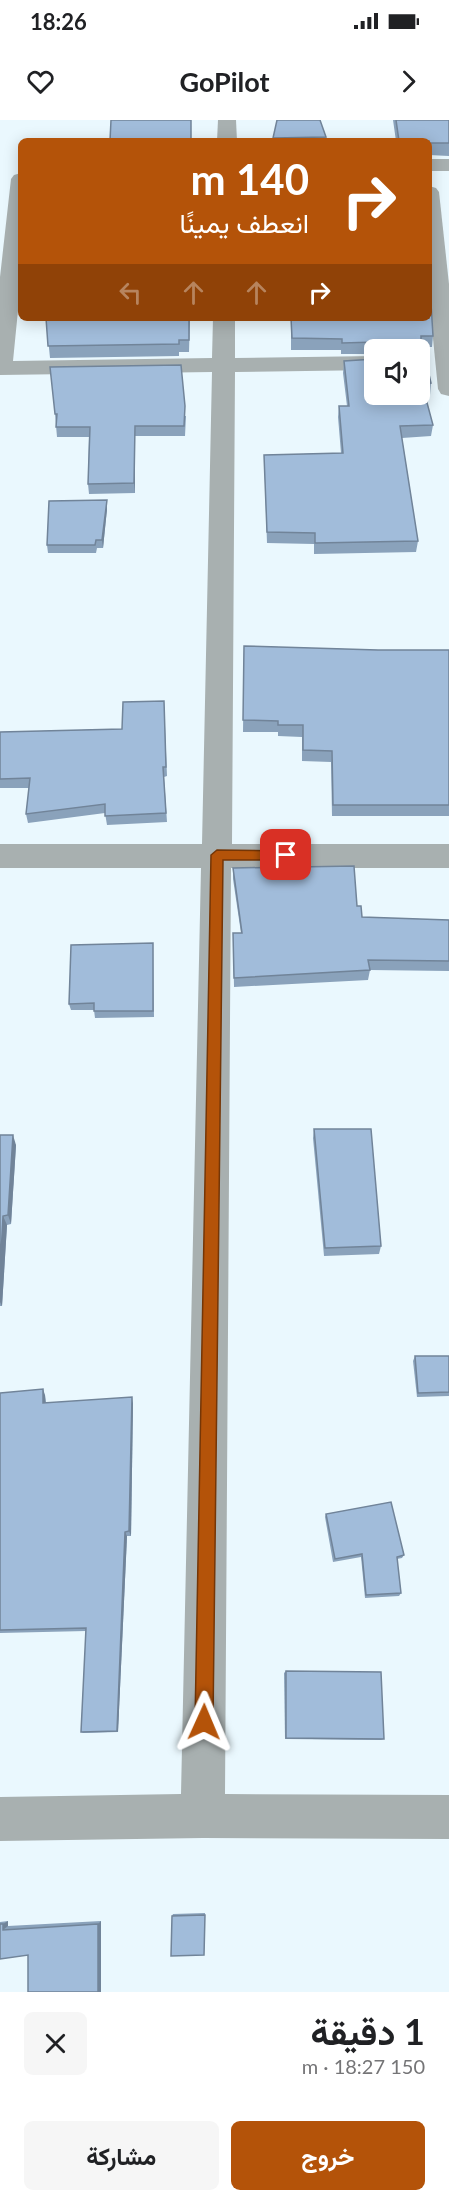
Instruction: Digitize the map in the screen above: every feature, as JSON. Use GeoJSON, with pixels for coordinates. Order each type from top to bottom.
{"type":"FeatureCollection","features":[{"type":"Feature","properties":{"kind":"street"},"geometry":{"type":"LineString","coordinates":[[227,120],[227,138]]}},
{"type":"Feature","properties":{"kind":"street"},"geometry":{"type":"LineString","coordinates":[[432,165],[449,165]]}},
{"type":"Feature","properties":{"kind":"street"},"geometry":{"type":"LineString","coordinates":[[18,170],[7,250],[0,368],[224,363],[364,363]]}},
{"type":"Feature","properties":{"kind":"street"},"geometry":{"type":"LineString","coordinates":[[432,204],[441,242],[441,363],[449,389]]}},
{"type":"Feature","properties":{"kind":"street"},"geometry":{"type":"LineString","coordinates":[[202,1816],[224,321]]}},
{"type":"Feature","properties":{"kind":"street"},"geometry":{"type":"LineString","coordinates":[[0,856],[449,856]]}},
{"type":"Feature","properties":{"kind":"street"},"geometry":{"type":"LineString","coordinates":[[0,1819],[202,1816],[449,1817]]}},
{"type":"Feature","properties":{"kind":"building"},"geometry":{"type":"Polygon","coordinates":[[[111,120],[191,120],[191,138],[110,138],[111,120]]]}},
{"type":"Feature","properties":{"kind":"building"},"geometry":{"type":"Polygon","coordinates":[[[277,120],[320,120],[326,137],[273,138],[277,120]]]}},
{"type":"Feature","properties":{"kind":"building"},"geometry":{"type":"Polygon","coordinates":[[[396,120],[449,120],[449,143],[432,143],[432,138],[399,138],[396,120]]]}},
{"type":"Feature","properties":{"kind":"building"},"geometry":{"type":"Polygon","coordinates":[[[432,320],[433,336],[421,336],[421,339],[364,339],[364,342],[342,343],[342,339],[292,338],[291,321],[432,320]]]}},
{"type":"Feature","properties":{"kind":"building"},"geometry":{"type":"Polygon","coordinates":[[[46,321],[189,321],[189,340],[179,340],[179,344],[48,346],[46,321]]]}},
{"type":"Feature","properties":{"kind":"building"},"geometry":{"type":"Polygon","coordinates":[[[364,360],[364,405],[428,405],[433,425],[400,426],[418,541],[315,543],[315,533],[267,532],[264,455],[343,453],[339,406],[349,406],[344,361],[364,360]]]}},
{"type":"Feature","properties":{"kind":"building"},"geometry":{"type":"Polygon","coordinates":[[[181,365],[185,406],[184,426],[135,426],[134,483],[88,484],[90,427],[56,427],[57,414],[55,414],[50,367],[181,365]]]}},
{"type":"Feature","properties":{"kind":"building"},"geometry":{"type":"Polygon","coordinates":[[[107,500],[102,540],[96,540],[95,545],[47,545],[49,501],[107,500]]]}},
{"type":"Feature","properties":{"kind":"building"},"geometry":{"type":"Polygon","coordinates":[[[244,646],[449,650],[449,805],[333,805],[332,751],[303,750],[303,725],[278,725],[278,721],[243,720],[244,646]]]}},
{"type":"Feature","properties":{"kind":"building"},"geometry":{"type":"Polygon","coordinates":[[[164,701],[166,767],[163,767],[166,813],[105,816],[105,804],[26,814],[30,778],[0,779],[0,732],[122,729],[123,702],[164,701]]]}},
{"type":"Feature","properties":{"kind":"building"},"geometry":{"type":"Polygon","coordinates":[[[354,866],[357,906],[361,906],[362,917],[449,920],[449,961],[368,960],[370,970],[234,978],[233,933],[242,933],[233,868],[354,866]]]}},
{"type":"Feature","properties":{"kind":"building"},"geometry":{"type":"Polygon","coordinates":[[[153,943],[153,1011],[94,1011],[94,1003],[69,1004],[71,945],[153,943]]]}},
{"type":"Feature","properties":{"kind":"building"},"geometry":{"type":"Polygon","coordinates":[[[314,1129],[371,1129],[381,1246],[325,1248],[314,1129]]]}},
{"type":"Feature","properties":{"kind":"building"},"geometry":{"type":"Polygon","coordinates":[[[0,1135],[13,1135],[8,1215],[3,1216],[0,1274],[0,1135]]]}},
{"type":"Feature","properties":{"kind":"building"},"geometry":{"type":"Polygon","coordinates":[[[415,1356],[449,1356],[449,1392],[418,1393],[415,1356]]]}},
{"type":"Feature","properties":{"kind":"building"},"geometry":{"type":"Polygon","coordinates":[[[43,1389],[43,1403],[132,1397],[129,1531],[125,1532],[117,1731],[81,1732],[86,1628],[0,1630],[0,1393],[43,1389]]]}},
{"type":"Feature","properties":{"kind":"building"},"geometry":{"type":"Polygon","coordinates":[[[391,1502],[404,1555],[397,1557],[401,1593],[366,1595],[362,1554],[335,1559],[326,1514],[391,1502]]]}},
{"type":"Feature","properties":{"kind":"building"},"geometry":{"type":"Polygon","coordinates":[[[286,1671],[381,1672],[384,1739],[286,1738],[286,1671]]]}},
{"type":"Feature","properties":{"kind":"building"},"geometry":{"type":"Polygon","coordinates":[[[205,1915],[204,1955],[171,1956],[172,1916],[205,1915]]]}},
{"type":"Feature","properties":{"kind":"building"},"geometry":{"type":"Polygon","coordinates":[[[0,1924],[3,1924],[3,1930],[98,1924],[98,1992],[28,1992],[28,1955],[0,1959],[0,1924]]]}},
{"type":"Feature","properties":{"kind":"route"},"geometry":{"type":"LineString","coordinates":[[204,1722],[217,855],[286,855]]}}]}
